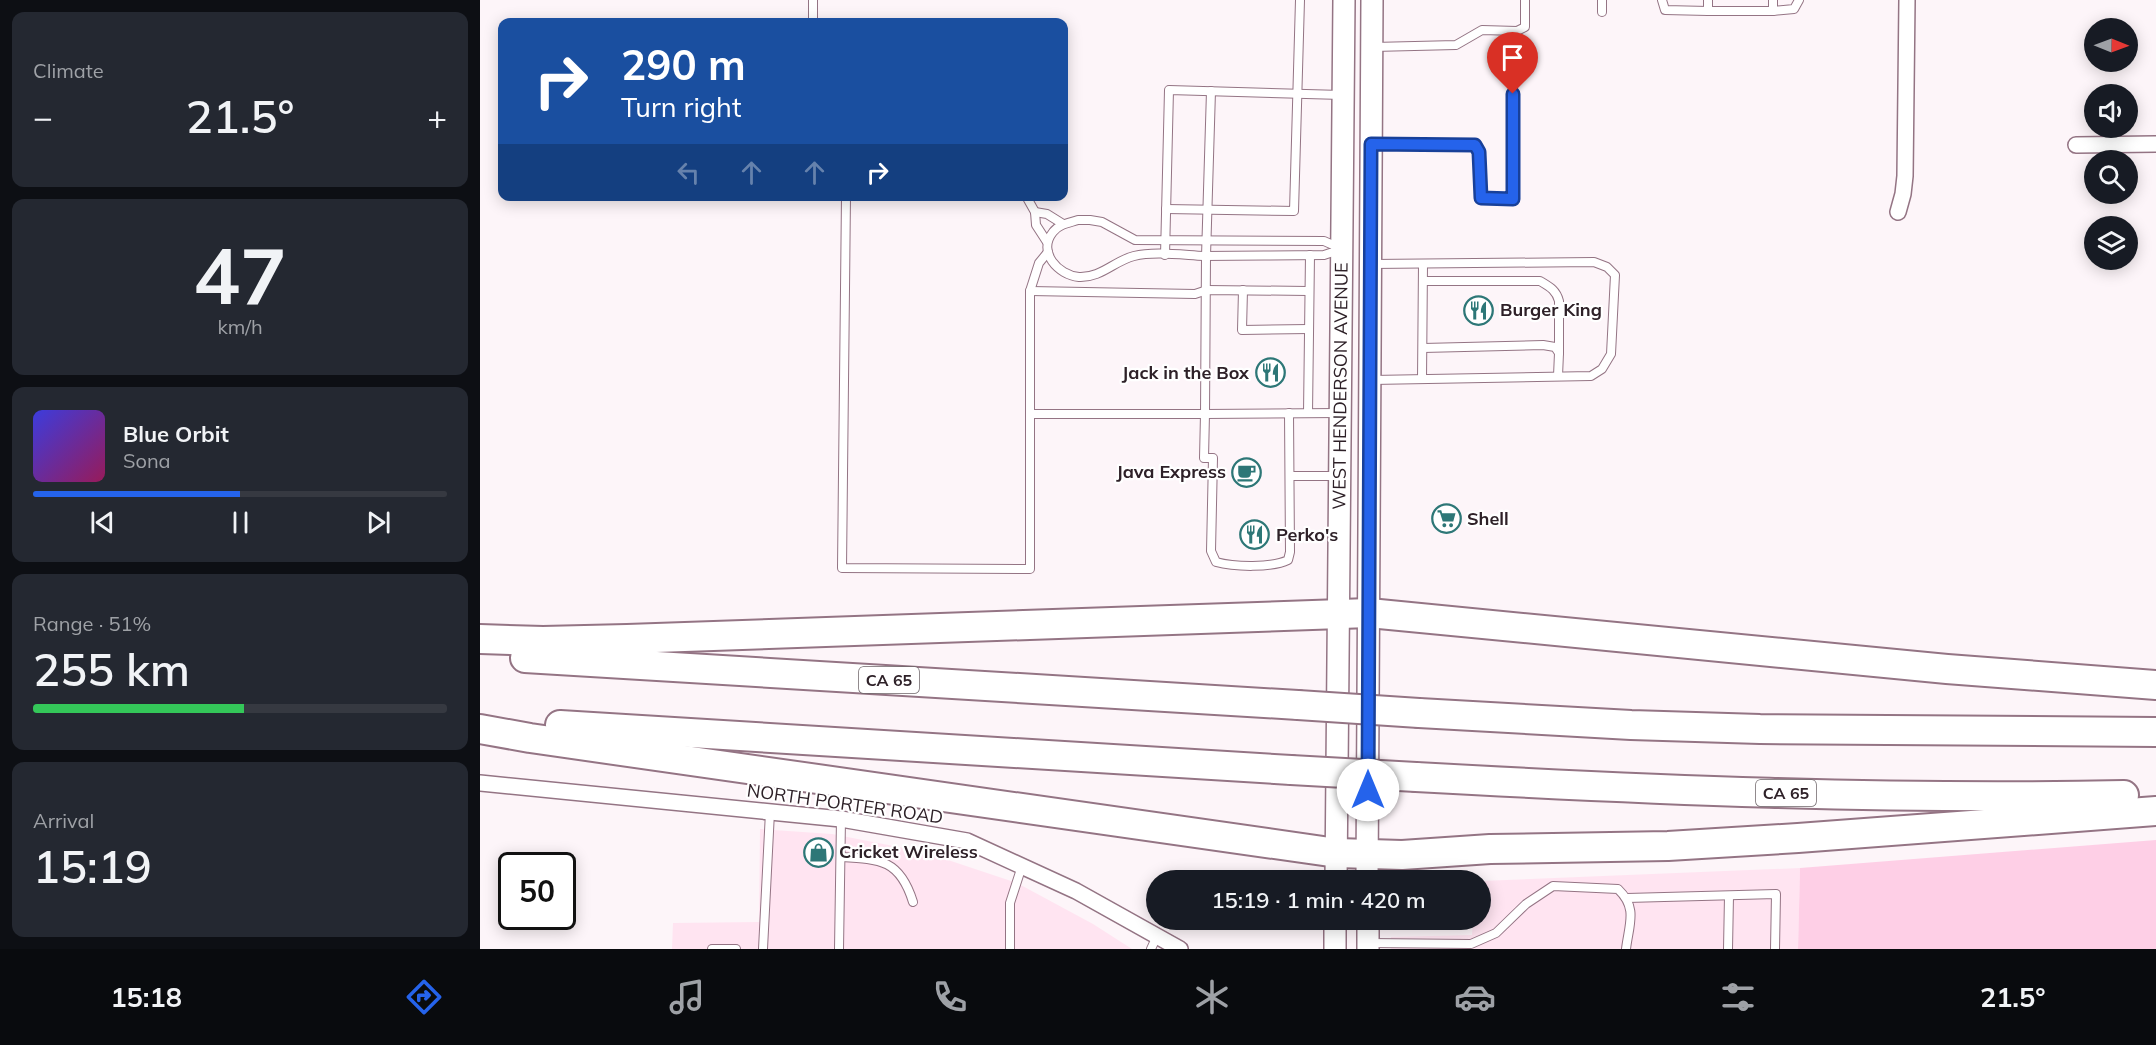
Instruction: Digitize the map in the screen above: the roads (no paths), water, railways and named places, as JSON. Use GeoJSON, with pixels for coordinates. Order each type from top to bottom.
{"type":"FeatureCollection","features":[{"type":"Feature","properties":{"kind":"highway"},"geometry":{"type":"LineString","coordinates":[[480,639],[565,641],[674,638],[1340,612],[1935,668],[2156,685]]}},
{"type":"Feature","properties":{"kind":"highway","name":"CA 65"},"geometry":{"type":"LineString","coordinates":[[480,656],[1631,724],[1771,729],[2156,732]]}},
{"type":"Feature","properties":{"kind":"highway","name":"CA 65"},"geometry":{"type":"LineString","coordinates":[[480,720],[1291,770],[1746,793],[2156,795]]}},
{"type":"Feature","properties":{"kind":"highway"},"geometry":{"type":"LineString","coordinates":[[480,729],[1337,867],[1367,867],[1402,855],[1458,850],[1678,845],[2156,812]]}},
{"type":"Feature","properties":{"kind":"main road","name":"WEST HENDERSON AVENUE"},"geometry":{"type":"LineString","coordinates":[[1337,867],[1344,0]]}},
{"type":"Feature","properties":{"kind":"main road","name":"WEST HENDERSON AVENUE"},"geometry":{"type":"LineString","coordinates":[[1367,867],[1372,0]]}},
{"type":"Feature","properties":{"kind":"main road"},"geometry":{"type":"LineString","coordinates":[[1344,48],[1356,80],[1359,180],[1371,191]]}},
{"type":"Feature","properties":{"kind":"main road"},"geometry":{"type":"LineString","coordinates":[[1342,249],[1352,252],[1358,266],[1360,315],[1358,367],[1370,380]]}},
{"type":"Feature","properties":{"kind":"main road"},"geometry":{"type":"LineString","coordinates":[[1335,930],[1335,949]]}},
{"type":"Feature","properties":{"kind":"main road"},"geometry":{"type":"LineString","coordinates":[[1368,930],[1368,946]]}},
{"type":"Feature","properties":{"kind":"street"},"geometry":{"type":"LineString","coordinates":[[1898,212],[1905,176],[1907,0]]}},
{"type":"Feature","properties":{"kind":"street"},"geometry":{"type":"LineString","coordinates":[[2076,145],[2156,144]]}},
{"type":"Feature","properties":{"kind":"street","name":"NORTH PORTER ROAD"},"geometry":{"type":"LineString","coordinates":[[480,783],[841,819],[967,842],[1076,891],[1154,942],[1180,949]]}},
{"type":"Feature","properties":{"kind":"lane"},"geometry":{"type":"LineString","coordinates":[[813,0],[813,18]]}},
{"type":"Feature","properties":{"kind":"lane"},"geometry":{"type":"LineString","coordinates":[[1166,209],[1294,211],[1300,0]]}},
{"type":"Feature","properties":{"kind":"lane"},"geometry":{"type":"LineString","coordinates":[[1372,47],[1456,45],[1482,30],[1513,31],[1525,27],[1525,0]]}},
{"type":"Feature","properties":{"kind":"lane"},"geometry":{"type":"LineString","coordinates":[[1602,0],[1602,12]]}},
{"type":"Feature","properties":{"kind":"lane"},"geometry":{"type":"LineString","coordinates":[[1662,0],[1665,10],[1708,11],[1794,9],[1799,0]]}},
{"type":"Feature","properties":{"kind":"lane"},"geometry":{"type":"LineString","coordinates":[[1708,0],[1708,11]]}},
{"type":"Feature","properties":{"kind":"lane"},"geometry":{"type":"LineString","coordinates":[[1773,0],[1773,11]]}},
{"type":"Feature","properties":{"kind":"lane"},"geometry":{"type":"LineString","coordinates":[[1371,144],[1475,145],[1479,152],[1481,198],[1513,199],[1513,31]]}},
{"type":"Feature","properties":{"kind":"lane"},"geometry":{"type":"LineString","coordinates":[[1165,255],[1169,90],[1344,95]]}},
{"type":"Feature","properties":{"kind":"lane"},"geometry":{"type":"LineString","coordinates":[[1211,91],[1206,256],[1204,458],[1213,458],[1211,551],[1216,562],[1228,565],[1280,564],[1288,560],[1290,552],[1289,413]]}},
{"type":"Feature","properties":{"kind":"lane"},"geometry":{"type":"LineString","coordinates":[[846,201],[842,568],[1030,569],[1030,291],[1039,263],[1048,252]]}},
{"type":"Feature","properties":{"kind":"lane"},"geometry":{"type":"LineString","coordinates":[[1029,201],[1035,212],[1036,225],[1047,242],[1052,263],[1058,269],[1078,277],[1101,273],[1135,256],[1324,255],[1342,249]]}},
{"type":"Feature","properties":{"kind":"lane"},"geometry":{"type":"LineString","coordinates":[[1035,212],[1047,214],[1063,224]]}},
{"type":"Feature","properties":{"kind":"lane"},"geometry":{"type":"LineString","coordinates":[[1047,242],[1054,231],[1063,224],[1090,220],[1102,222],[1134,240],[1324,241],[1342,249]]}},
{"type":"Feature","properties":{"kind":"lane"},"geometry":{"type":"LineString","coordinates":[[1308,413],[1310,255]]}},
{"type":"Feature","properties":{"kind":"lane"},"geometry":{"type":"LineString","coordinates":[[1370,264],[1594,262],[1607,267],[1615,275],[1611,354],[1602,369],[1592,376],[1370,380]]}},
{"type":"Feature","properties":{"kind":"lane"},"geometry":{"type":"LineString","coordinates":[[1422,379],[1423,264]]}},
{"type":"Feature","properties":{"kind":"lane"},"geometry":{"type":"LineString","coordinates":[[1423,281],[1540,281],[1551,287],[1559,301],[1558,376]]}},
{"type":"Feature","properties":{"kind":"lane"},"geometry":{"type":"LineString","coordinates":[[1030,291],[1195,294],[1207,290],[1308,291]]}},
{"type":"Feature","properties":{"kind":"lane"},"geometry":{"type":"LineString","coordinates":[[1243,290],[1242,330],[1309,329]]}},
{"type":"Feature","properties":{"kind":"lane"},"geometry":{"type":"LineString","coordinates":[[1423,348],[1543,345],[1555,347],[1558,353]]}},
{"type":"Feature","properties":{"kind":"lane"},"geometry":{"type":"LineString","coordinates":[[1030,414],[1341,413]]}},
{"type":"Feature","properties":{"kind":"lane"},"geometry":{"type":"LineString","coordinates":[[1290,476],[1340,476]]}},
{"type":"Feature","properties":{"kind":"lane"},"geometry":{"type":"LineString","coordinates":[[763,949],[770,812]]}},
{"type":"Feature","properties":{"kind":"lane"},"geometry":{"type":"LineString","coordinates":[[839,949],[841,819]]}},
{"type":"Feature","properties":{"kind":"lane"},"geometry":{"type":"LineString","coordinates":[[841,857],[872,858],[886,862],[903,878],[913,902]]}},
{"type":"Feature","properties":{"kind":"lane"},"geometry":{"type":"LineString","coordinates":[[1010,949],[1010,903],[1022,866]]}},
{"type":"Feature","properties":{"kind":"lane"},"geometry":{"type":"LineString","coordinates":[[1368,946],[1471,944],[1496,933],[1526,904],[1553,886],[1618,889],[1631,906],[1626,949]]}},
{"type":"Feature","properties":{"kind":"lane"},"geometry":{"type":"LineString","coordinates":[[1627,898],[1776,894],[1775,949]]}},
{"type":"Feature","properties":{"kind":"lane"},"geometry":{"type":"LineString","coordinates":[[1728,949],[1729,896]]}},
{"type":"Feature","properties":{"kind":"lane"},"geometry":{"type":"LineString","coordinates":[[712,949],[736,949]]}},
{"type":"Feature","properties":{"kind":"place","name":"Burger King"},"geometry":{"type":"Point","coordinates":[1479,310]}},
{"type":"Feature","properties":{"kind":"place","name":"Jack in the Box"},"geometry":{"type":"Point","coordinates":[1270,373]}},
{"type":"Feature","properties":{"kind":"place","name":"Java Express"},"geometry":{"type":"Point","coordinates":[1247,472]}},
{"type":"Feature","properties":{"kind":"place","name":"Shell"},"geometry":{"type":"Point","coordinates":[1446,519]}},
{"type":"Feature","properties":{"kind":"place","name":"Perko's"},"geometry":{"type":"Point","coordinates":[1255,535]}},
{"type":"Feature","properties":{"kind":"place","name":"Cricket Wireless"},"geometry":{"type":"Point","coordinates":[818,852]}}]}
